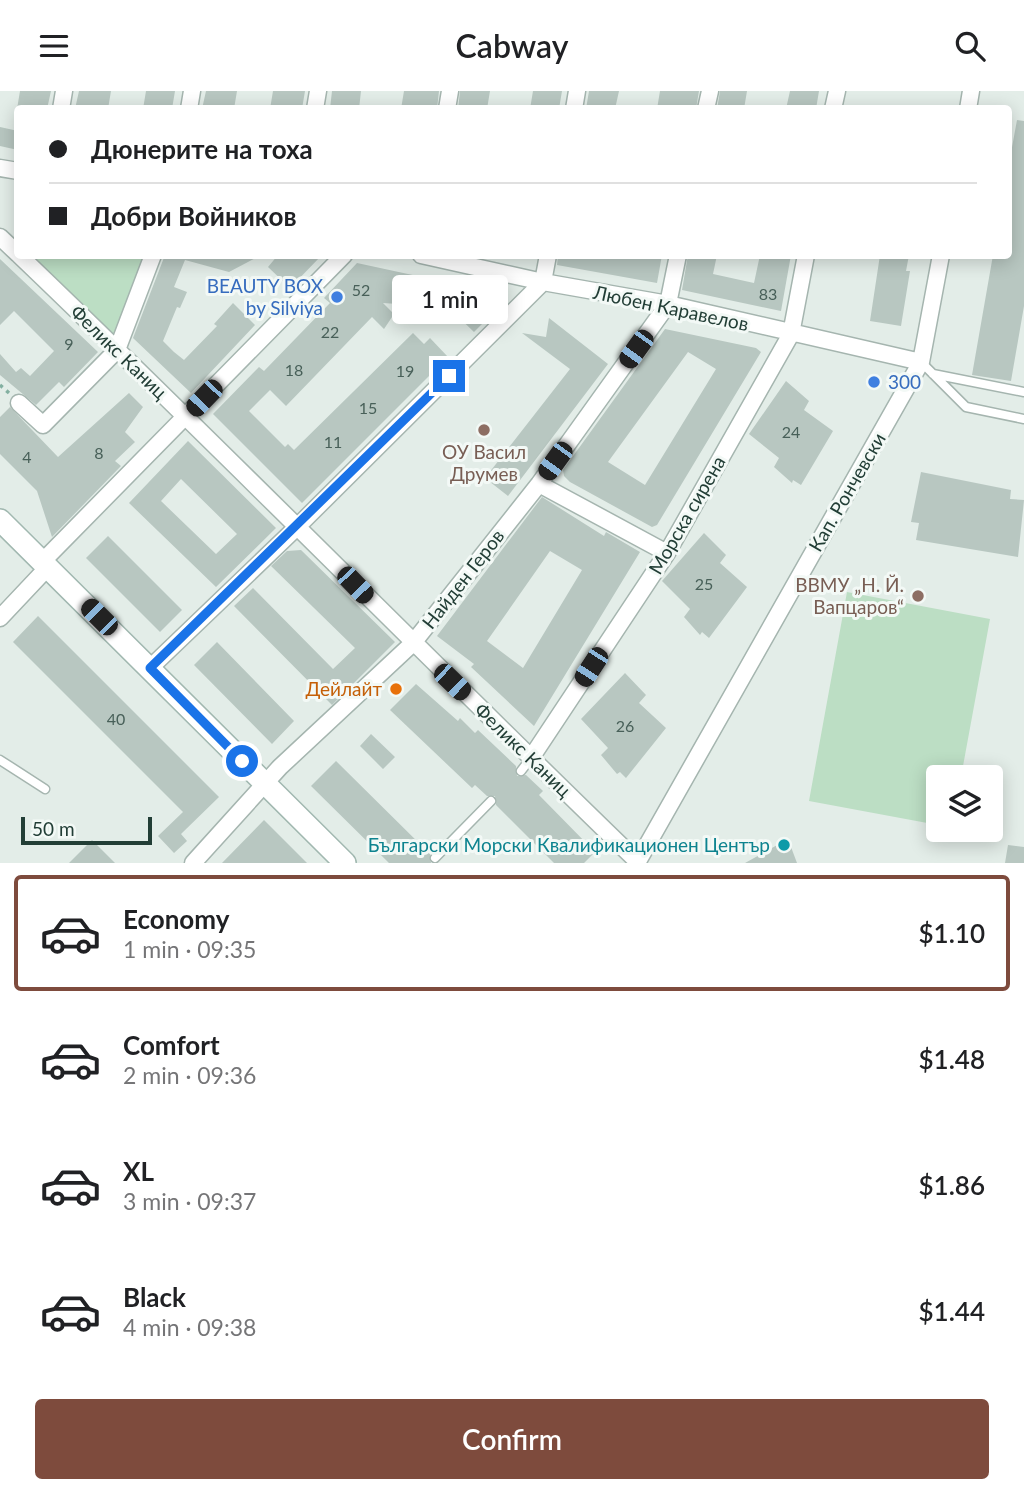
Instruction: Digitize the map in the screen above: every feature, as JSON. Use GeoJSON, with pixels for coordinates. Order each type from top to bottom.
{"type":"FeatureCollection","features":[{"type":"Feature","properties":{"kind":"street","name":"Феликс Каниц"},"geometry":{"type":"LineString","coordinates":[[20,259],[187,416],[298,526],[413,643],[526,765],[637,862]]}},
{"type":"Feature","properties":{"kind":"street"},"geometry":{"type":"LineString","coordinates":[[19,403],[43,425],[117,350],[151,259]]}},
{"type":"Feature","properties":{"kind":"street"},"geometry":{"type":"LineString","coordinates":[[0,618],[46,564],[340,259]]}},
{"type":"Feature","properties":{"kind":"street","name":"Любен Каравелов"},"geometry":{"type":"LineString","coordinates":[[435,259],[543,282],[668,304],[926,368]]}},
{"type":"Feature","properties":{"kind":"street"},"geometry":{"type":"LineString","coordinates":[[150,668],[298,526],[543,282],[547,259]]}},
{"type":"Feature","properties":{"kind":"street","name":"Найден Геров"},"geometry":{"type":"LineString","coordinates":[[193,863],[265,784],[357,693],[413,643],[538,484],[668,304],[677,259]]}},
{"type":"Feature","properties":{"kind":"street","name":"Морска сирена"},"geometry":{"type":"LineString","coordinates":[[526,765],[667,553],[791,334],[805,259]]}},
{"type":"Feature","properties":{"kind":"street","name":"Кап. Рончевски"},"geometry":{"type":"LineString","coordinates":[[637,862],[926,368],[940,259]]}},
{"type":"Feature","properties":{"kind":"street"},"geometry":{"type":"LineString","coordinates":[[538,484],[667,553]]}},
{"type":"Feature","properties":{"kind":"street"},"geometry":{"type":"LineString","coordinates":[[0,520],[345,863]]}},
{"type":"Feature","properties":{"kind":"lane"},"geometry":{"type":"LineString","coordinates":[[926,368],[1024,392]]}},
{"type":"Feature","properties":{"kind":"lane"},"geometry":{"type":"LineString","coordinates":[[926,368],[966,407],[1024,419]]}},
{"type":"Feature","properties":{"kind":"lane"},"geometry":{"type":"LineString","coordinates":[[0,760],[45,789]]}},
{"type":"Feature","properties":{"kind":"lane"},"geometry":{"type":"LineString","coordinates":[[435,858],[491,801]]}},
{"type":"Feature","properties":{"kind":"green space"},"geometry":{"type":"Polygon","coordinates":[[[22,259],[152,259],[117,350],[22,259]]]}},
{"type":"Feature","properties":{"kind":"green space"},"geometry":{"type":"Polygon","coordinates":[[[847,592],[990,619],[963,765],[926,765],[926,823],[809,801],[847,592]]]}},
{"type":"Feature","properties":{"kind":"building"},"geometry":{"type":"Polygon","coordinates":[[[20,91],[51,91],[48,105],[18,105],[20,91]]]}},
{"type":"Feature","properties":{"kind":"building"},"geometry":{"type":"Polygon","coordinates":[[[79,91],[111,91],[109,105],[76,105],[79,91]]]}},
{"type":"Feature","properties":{"kind":"building"},"geometry":{"type":"Polygon","coordinates":[[[146,91],[175,91],[173,105],[144,105],[146,91]]]}},
{"type":"Feature","properties":{"kind":"building"},"geometry":{"type":"Polygon","coordinates":[[[206,91],[237,91],[235,105],[203,105],[206,91]]]}},
{"type":"Feature","properties":{"kind":"building"},"geometry":{"type":"Polygon","coordinates":[[[273,91],[305,91],[303,105],[271,105],[273,91]]]}},
{"type":"Feature","properties":{"kind":"building"},"geometry":{"type":"Polygon","coordinates":[[[332,91],[361,91],[359,105],[330,105],[332,91]]]}},
{"type":"Feature","properties":{"kind":"building"},"geometry":{"type":"Polygon","coordinates":[[[404,91],[439,91],[437,105],[402,105],[404,91]]]}},
{"type":"Feature","properties":{"kind":"building"},"geometry":{"type":"Polygon","coordinates":[[[460,91],[490,91],[488,105],[458,105],[460,91]]]}},
{"type":"Feature","properties":{"kind":"building"},"geometry":{"type":"Polygon","coordinates":[[[533,91],[562,91],[560,105],[531,105],[533,91]]]}},
{"type":"Feature","properties":{"kind":"building"},"geometry":{"type":"Polygon","coordinates":[[[589,91],[619,91],[616,105],[587,105],[589,91]]]}},
{"type":"Feature","properties":{"kind":"building"},"geometry":{"type":"Polygon","coordinates":[[[660,91],[699,91],[697,105],[658,105],[660,91]]]}},
{"type":"Feature","properties":{"kind":"building"},"geometry":{"type":"Polygon","coordinates":[[[720,91],[747,91],[745,105],[718,105],[720,91]]]}},
{"type":"Feature","properties":{"kind":"building"},"geometry":{"type":"Polygon","coordinates":[[[790,91],[819,91],[817,105],[787,105],[790,91]]]}},
{"type":"Feature","properties":{"kind":"building"},"geometry":{"type":"Polygon","coordinates":[[[1017,120],[1024,121],[1024,306],[1011,381],[972,375],[992,259],[1012,259],[1012,147],[1017,120]]]}},
{"type":"Feature","properties":{"kind":"building"},"geometry":{"type":"Polygon","coordinates":[[[0,127],[14,130],[14,149],[0,146],[0,127]]]}},
{"type":"Feature","properties":{"kind":"building"},"geometry":{"type":"Polygon","coordinates":[[[0,259],[98,352],[64,387],[59,382],[36,405],[0,375],[0,354],[16,372],[21,368],[30,376],[54,351],[14,311],[0,325],[0,259]]]}},
{"type":"Feature","properties":{"kind":"building"},"geometry":{"type":"Polygon","coordinates":[[[163,259],[253,259],[229,272],[185,260],[174,287],[187,292],[180,308],[177,307],[163,341],[174,352],[184,360],[217,326],[214,324],[233,303],[255,325],[191,393],[133,338],[163,259]]]}},
{"type":"Feature","properties":{"kind":"building"},"geometry":{"type":"Polygon","coordinates":[[[275,259],[318,259],[290,288],[268,267],[275,259]]]}},
{"type":"Feature","properties":{"kind":"building"},"geometry":{"type":"Polygon","coordinates":[[[558,259],[661,259],[657,283],[557,265],[558,259]]]}},
{"type":"Feature","properties":{"kind":"building"},"geometry":{"type":"Polygon","coordinates":[[[687,259],[716,259],[713,274],[754,283],[759,259],[790,259],[781,311],[682,290],[687,259]]]}},
{"type":"Feature","properties":{"kind":"building"},"geometry":{"type":"Polygon","coordinates":[[[879,259],[908,259],[906,271],[910,271],[901,326],[870,321],[879,259]]]}},
{"type":"Feature","properties":{"kind":"building"},"geometry":{"type":"Polygon","coordinates":[[[357,263],[496,293],[501,305],[474,332],[444,303],[428,299],[426,306],[383,303],[394,314],[384,329],[372,317],[286,406],[270,390],[249,411],[285,447],[288,444],[294,450],[413,333],[424,344],[430,338],[448,357],[302,503],[213,414],[259,367],[264,371],[330,303],[324,298],[357,263]]]}},
{"type":"Feature","properties":{"kind":"building"},"geometry":{"type":"Polygon","coordinates":[[[549,318],[608,364],[508,496],[485,478],[570,369],[522,333],[546,337],[549,318]]]}},
{"type":"Feature","properties":{"kind":"building"},"geometry":{"type":"Polygon","coordinates":[[[665,329],[756,348],[761,352],[657,525],[652,527],[570,482],[564,476],[563,470],[665,329]],[[688,352],[608,462],[645,485],[716,369],[688,352]]]}},
{"type":"Feature","properties":{"kind":"building"},"geometry":{"type":"Polygon","coordinates":[[[786,381],[809,401],[804,410],[833,431],[801,485],[793,480],[792,483],[774,467],[779,458],[749,434],[786,381]]]}},
{"type":"Feature","properties":{"kind":"building"},"geometry":{"type":"Polygon","coordinates":[[[129,393],[143,407],[125,432],[135,442],[115,461],[121,466],[52,537],[37,491],[0,454],[0,417],[10,407],[58,457],[129,393]]]}},
{"type":"Feature","properties":{"kind":"building"},"geometry":{"type":"Polygon","coordinates":[[[188,441],[276,528],[216,587],[129,503],[188,441]],[[181,479],[161,501],[216,554],[237,534],[181,479]]]}},
{"type":"Feature","properties":{"kind":"building"},"geometry":{"type":"Polygon","coordinates":[[[921,472],[1011,490],[1010,499],[1024,500],[1018,557],[916,540],[919,523],[911,522],[921,472]]]}},
{"type":"Feature","properties":{"kind":"building"},"geometry":{"type":"Polygon","coordinates":[[[542,497],[604,536],[606,532],[640,552],[534,726],[471,667],[474,664],[437,636],[542,497]],[[550,551],[487,641],[523,668],[582,570],[550,551]]]}},
{"type":"Feature","properties":{"kind":"building"},"geometry":{"type":"Polygon","coordinates":[[[704,533],[726,555],[720,563],[747,587],[709,638],[702,632],[700,635],[684,617],[690,609],[662,581],[704,533]]]}},
{"type":"Feature","properties":{"kind":"building"},"geometry":{"type":"Polygon","coordinates":[[[108,536],[182,610],[160,632],[86,558],[108,536]]]}},
{"type":"Feature","properties":{"kind":"building"},"geometry":{"type":"Polygon","coordinates":[[[301,550],[395,642],[332,705],[234,606],[253,588],[333,669],[355,648],[271,566],[287,551],[301,550]]]}},
{"type":"Feature","properties":{"kind":"building"},"geometry":{"type":"Polygon","coordinates":[[[38,616],[219,797],[181,834],[187,841],[174,853],[158,836],[183,812],[13,642],[38,616]]]}},
{"type":"Feature","properties":{"kind":"building"},"geometry":{"type":"Polygon","coordinates":[[[217,642],[294,721],[272,744],[194,665],[217,642]]]}},
{"type":"Feature","properties":{"kind":"building"},"geometry":{"type":"Polygon","coordinates":[[[625,673],[646,695],[639,703],[666,728],[626,778],[620,772],[617,774],[601,755],[608,748],[581,719],[625,673]]]}},
{"type":"Feature","properties":{"kind":"building"},"geometry":{"type":"Polygon","coordinates":[[[416,684],[458,721],[460,718],[475,733],[478,730],[516,766],[517,776],[526,775],[543,791],[539,795],[595,852],[584,863],[554,863],[496,805],[495,796],[487,796],[475,785],[472,788],[390,710],[416,684]]]}},
{"type":"Feature","properties":{"kind":"building"},"geometry":{"type":"Polygon","coordinates":[[[371,734],[395,757],[383,769],[360,746],[371,734]]]}},
{"type":"Feature","properties":{"kind":"building"},"geometry":{"type":"Polygon","coordinates":[[[336,761],[430,854],[431,863],[389,863],[311,786],[336,761]]]}},
{"type":"Feature","properties":{"kind":"building"},"geometry":{"type":"Polygon","coordinates":[[[264,820],[307,863],[222,863],[264,820]]]}},
{"type":"Feature","properties":{"kind":"building","name":"Български Морски Квалификационен Център"},"geometry":{"type":"Polygon","coordinates":[[[788,839],[797,863],[745,863],[788,839]]]}},
{"type":"Feature","properties":{"kind":"building"},"geometry":{"type":"Polygon","coordinates":[[[92,840],[115,863],[69,863],[92,840]]]}},
{"type":"Feature","properties":{"kind":"building"},"geometry":{"type":"Polygon","coordinates":[[[1008,845],[1024,847],[1024,863],[1005,863],[1008,845]]]}},
{"type":"Feature","properties":{"kind":"place","name":"BEAUTY BOX by Silviya"},"geometry":{"type":"Point","coordinates":[337,297]}},
{"type":"Feature","properties":{"kind":"place","name":"300"},"geometry":{"type":"Point","coordinates":[874,382]}},
{"type":"Feature","properties":{"kind":"place","name":"ОУ Васил Друмев"},"geometry":{"type":"Point","coordinates":[484,430]}},
{"type":"Feature","properties":{"kind":"place","name":"ВВМУ „Н. Й. Вапцаров“"},"geometry":{"type":"Point","coordinates":[918,596]}},
{"type":"Feature","properties":{"kind":"place","name":"Дейлайт"},"geometry":{"type":"Point","coordinates":[396,689]}},
{"type":"Feature","properties":{"kind":"place","name":"Български Морски Квалификационен Център"},"geometry":{"type":"Point","coordinates":[784,845]}},
{"type":"Feature","properties":{"kind":"route"},"geometry":{"type":"LineString","coordinates":[[242,761],[150,668],[449,376]]}}]}
